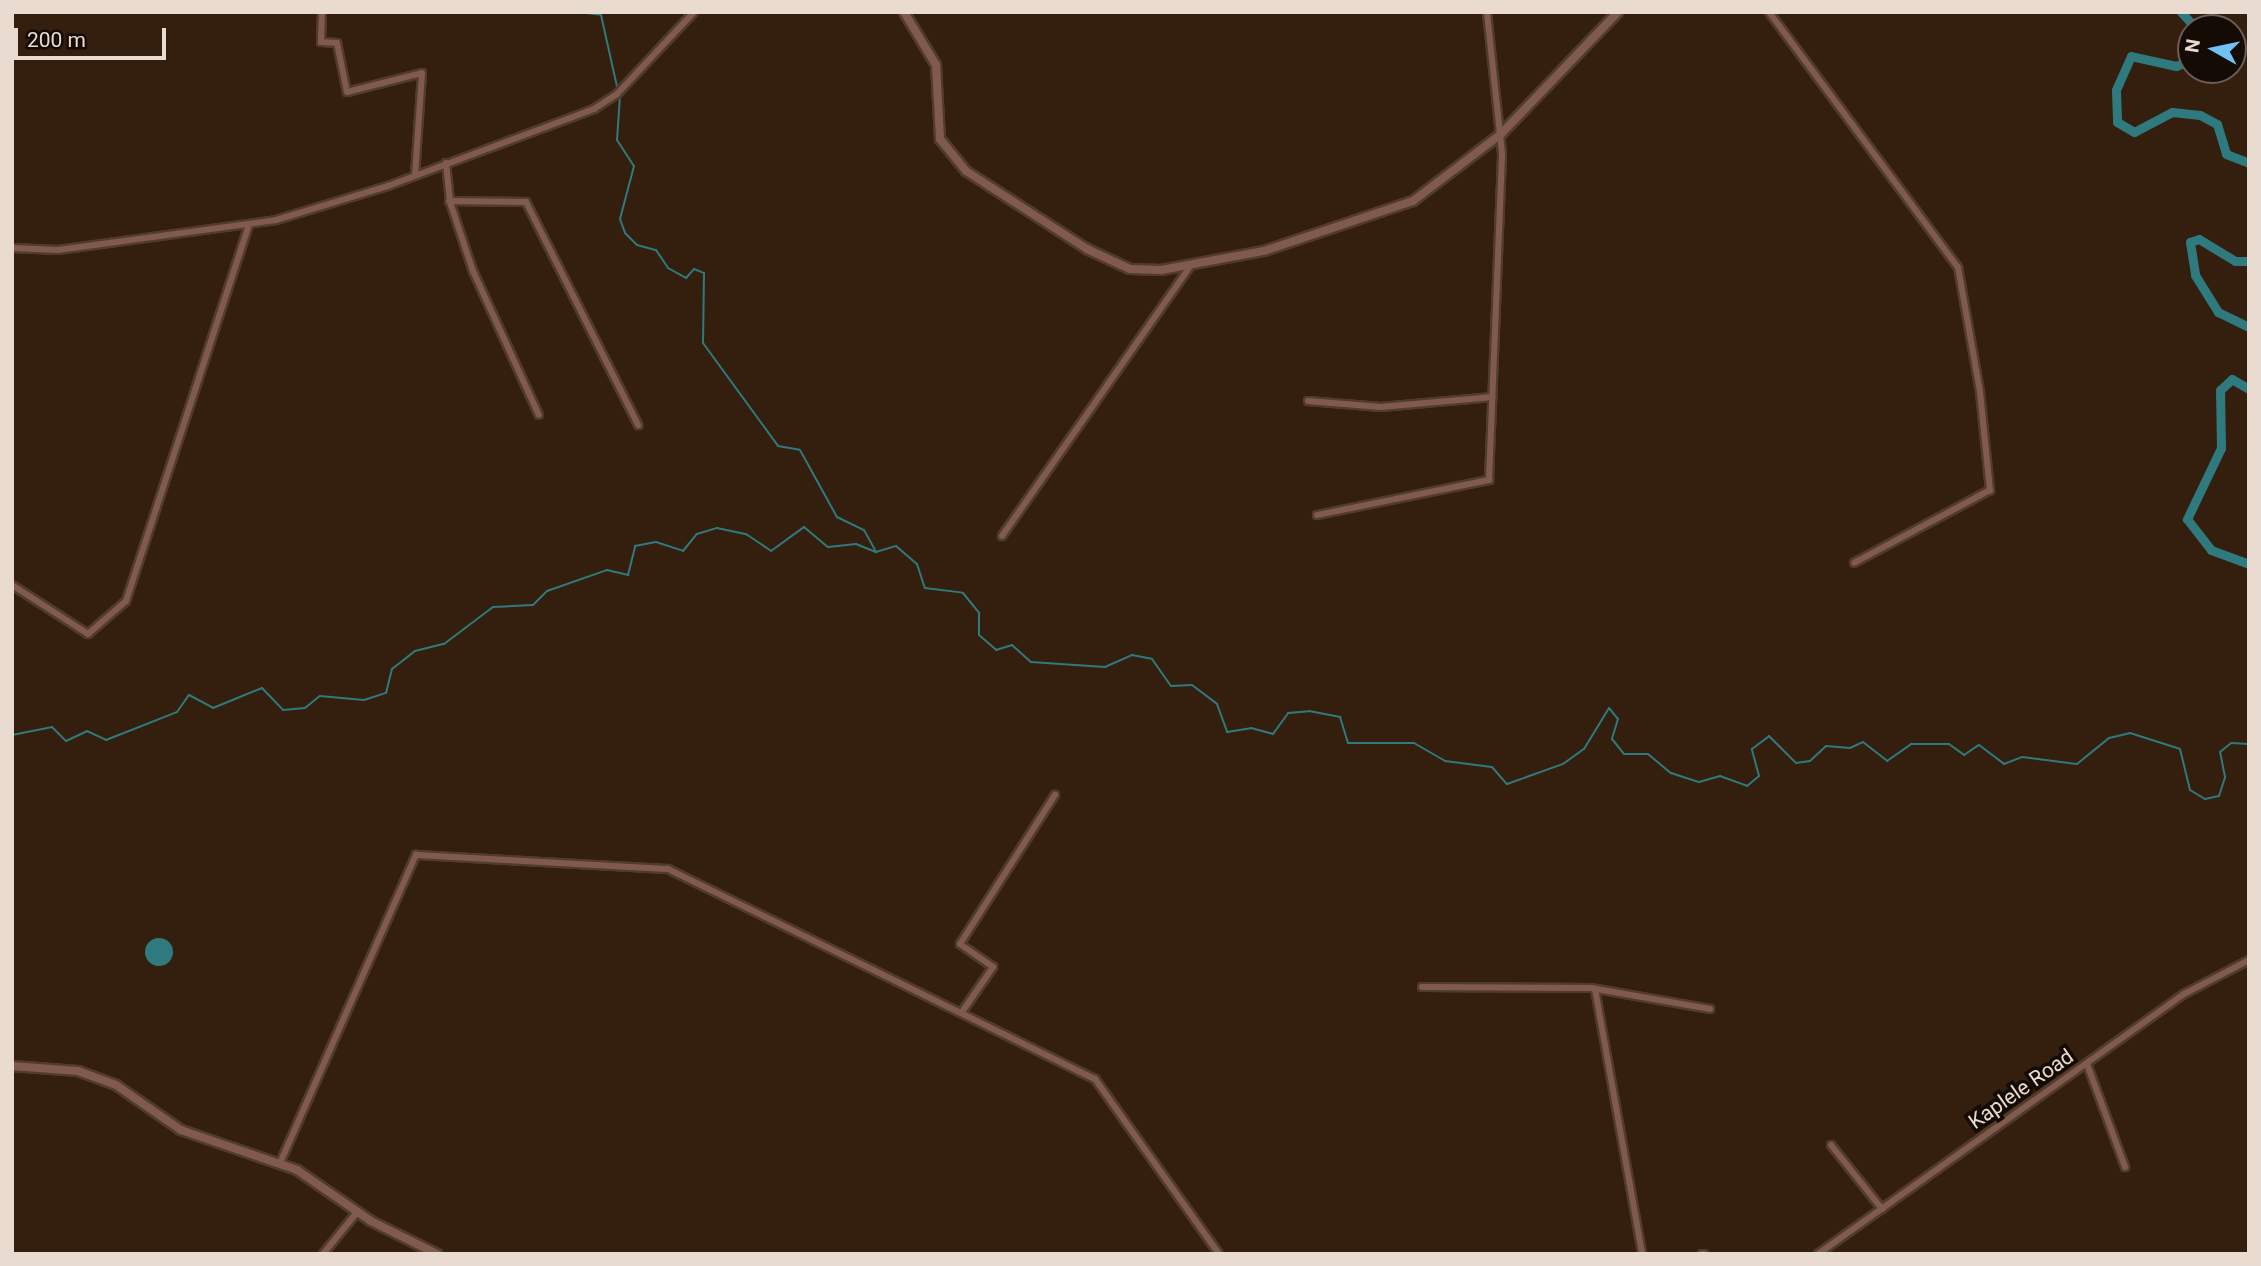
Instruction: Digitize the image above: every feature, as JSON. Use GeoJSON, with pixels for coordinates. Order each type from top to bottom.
{"type":"FeatureCollection","features":[{"type":"Feature","properties":{"kind":"street"},"geometry":{"type":"LineString","coordinates":[[322,12],[321,42],[337,43],[347,92],[422,72],[415,175]]}},
{"type":"Feature","properties":{"kind":"street"},"geometry":{"type":"LineString","coordinates":[[12,248],[58,250],[249,225],[415,175],[608,100],[694,12]]}},
{"type":"Feature","properties":{"kind":"street"},"geometry":{"type":"LineString","coordinates":[[904,12],[936,65],[940,139],[966,171],[1119,265],[1189,268],[1413,201],[1501,134],[1618,12]]}},
{"type":"Feature","properties":{"kind":"street"},"geometry":{"type":"LineString","coordinates":[[1317,514],[1488,481],[1501,134],[1487,12]]}},
{"type":"Feature","properties":{"kind":"street"},"geometry":{"type":"LineString","coordinates":[[1769,12],[1958,267],[1984,419],[1990,490],[1854,563]]}},
{"type":"Feature","properties":{"kind":"street"},"geometry":{"type":"LineString","coordinates":[[446,163],[449,201],[539,415]]}},
{"type":"Feature","properties":{"kind":"street"},"geometry":{"type":"LineString","coordinates":[[449,201],[526,202],[638,425]]}},
{"type":"Feature","properties":{"kind":"street"},"geometry":{"type":"LineString","coordinates":[[12,585],[88,634],[127,599],[249,225]]}},
{"type":"Feature","properties":{"kind":"street"},"geometry":{"type":"LineString","coordinates":[[1002,536],[1189,268]]}},
{"type":"Feature","properties":{"kind":"street"},"geometry":{"type":"LineString","coordinates":[[1308,401],[1381,407],[1493,397]]}},
{"type":"Feature","properties":{"kind":"street"},"geometry":{"type":"LineString","coordinates":[[962,1012],[993,967],[960,945],[1055,795]]}},
{"type":"Feature","properties":{"kind":"street"},"geometry":{"type":"LineString","coordinates":[[280,1163],[419,854],[668,869],[1096,1080],[1219,1254]]}},
{"type":"Feature","properties":{"kind":"street","name":"Kaplele Road"},"geometry":{"type":"LineString","coordinates":[[1818,1254],[2184,993],[2249,960]]}},
{"type":"Feature","properties":{"kind":"street"},"geometry":{"type":"LineString","coordinates":[[1422,987],[1595,989],[1710,1009]]}},
{"type":"Feature","properties":{"kind":"street"},"geometry":{"type":"LineString","coordinates":[[1595,989],[1642,1254]]}},
{"type":"Feature","properties":{"kind":"street"},"geometry":{"type":"LineString","coordinates":[[2087,1064],[2125,1167]]}},
{"type":"Feature","properties":{"kind":"street"},"geometry":{"type":"LineString","coordinates":[[12,1066],[99,1078],[196,1137],[280,1163],[358,1211],[438,1254]]}},
{"type":"Feature","properties":{"kind":"street"},"geometry":{"type":"LineString","coordinates":[[1831,1145],[1882,1209]]}},
{"type":"Feature","properties":{"kind":"street"},"geometry":{"type":"LineString","coordinates":[[323,1254],[358,1211]]}},
{"type":"Feature","properties":{"kind":"water"},"geometry":{"type":"Polygon","coordinates":[[[159,938],[169,942],[173,952],[169,962],[159,966],[149,962],[145,952],[149,942],[159,938]]]}},
{"type":"Feature","properties":{"kind":"waterway"},"geometry":{"type":"LineString","coordinates":[[578,12],[601,15],[618,91]]}},
{"type":"Feature","properties":{"kind":"waterway"},"geometry":{"type":"LineString","coordinates":[[2177,66],[2131,56],[2116,90],[2117,122],[2134,132],[2172,112],[2200,115],[2217,124],[2226,154],[2249,163]]}},
{"type":"Feature","properties":{"kind":"waterway"},"geometry":{"type":"LineString","coordinates":[[620,96],[617,140],[634,166],[620,219],[625,233],[637,245],[656,250],[668,268],[686,278],[694,269],[704,273],[703,343],[778,446],[800,450],[837,517],[864,530],[876,552]]}},
{"type":"Feature","properties":{"kind":"waterway"},"geometry":{"type":"LineString","coordinates":[[2249,261],[2235,261],[2199,239],[2190,242],[2195,275],[2218,312],[2249,327]]}},
{"type":"Feature","properties":{"kind":"waterway"},"geometry":{"type":"LineString","coordinates":[[2249,389],[2232,379],[2220,390],[2221,448],[2187,519],[2211,550],[2249,564]]}},
{"type":"Feature","properties":{"kind":"waterway"},"geometry":{"type":"LineString","coordinates":[[12,735],[52,727],[66,741],[87,731],[106,740],[177,712],[189,695],[213,708],[262,688],[283,710],[305,708],[320,696],[364,700],[386,693],[392,669],[415,651],[444,644],[493,607],[533,605],[547,591],[607,570],[628,575],[635,546],[656,542],[683,551],[697,534],[717,528],[746,534],[771,551],[804,527],[828,547],[856,544],[876,552],[896,546],[917,564],[925,588],[963,593],[979,613],[979,635],[996,650],[1012,645],[1031,662],[1105,667],[1132,655],[1152,659],[1171,686],[1192,685],[1217,704],[1227,732],[1251,728],[1273,734],[1288,713],[1309,711],[1340,717],[1348,743],[1414,743],[1445,761],[1492,767],[1507,784],[1563,764],[1584,749],[1609,708],[1618,719],[1612,739],[1624,754],[1648,754],[1671,773],[1699,782],[1720,776],[1747,786],[1759,776],[1752,749],[1769,736],[1796,763],[1810,761],[1826,746],[1850,748],[1863,742],[1887,761],[1911,744],[1949,744],[1964,755],[1979,745],[2004,764],[2022,757],[2077,764],[2109,738],[2130,733],[2180,749],[2190,790],[2205,799],[2219,796],[2225,777],[2220,752],[2231,743],[2249,744]]}}]}
